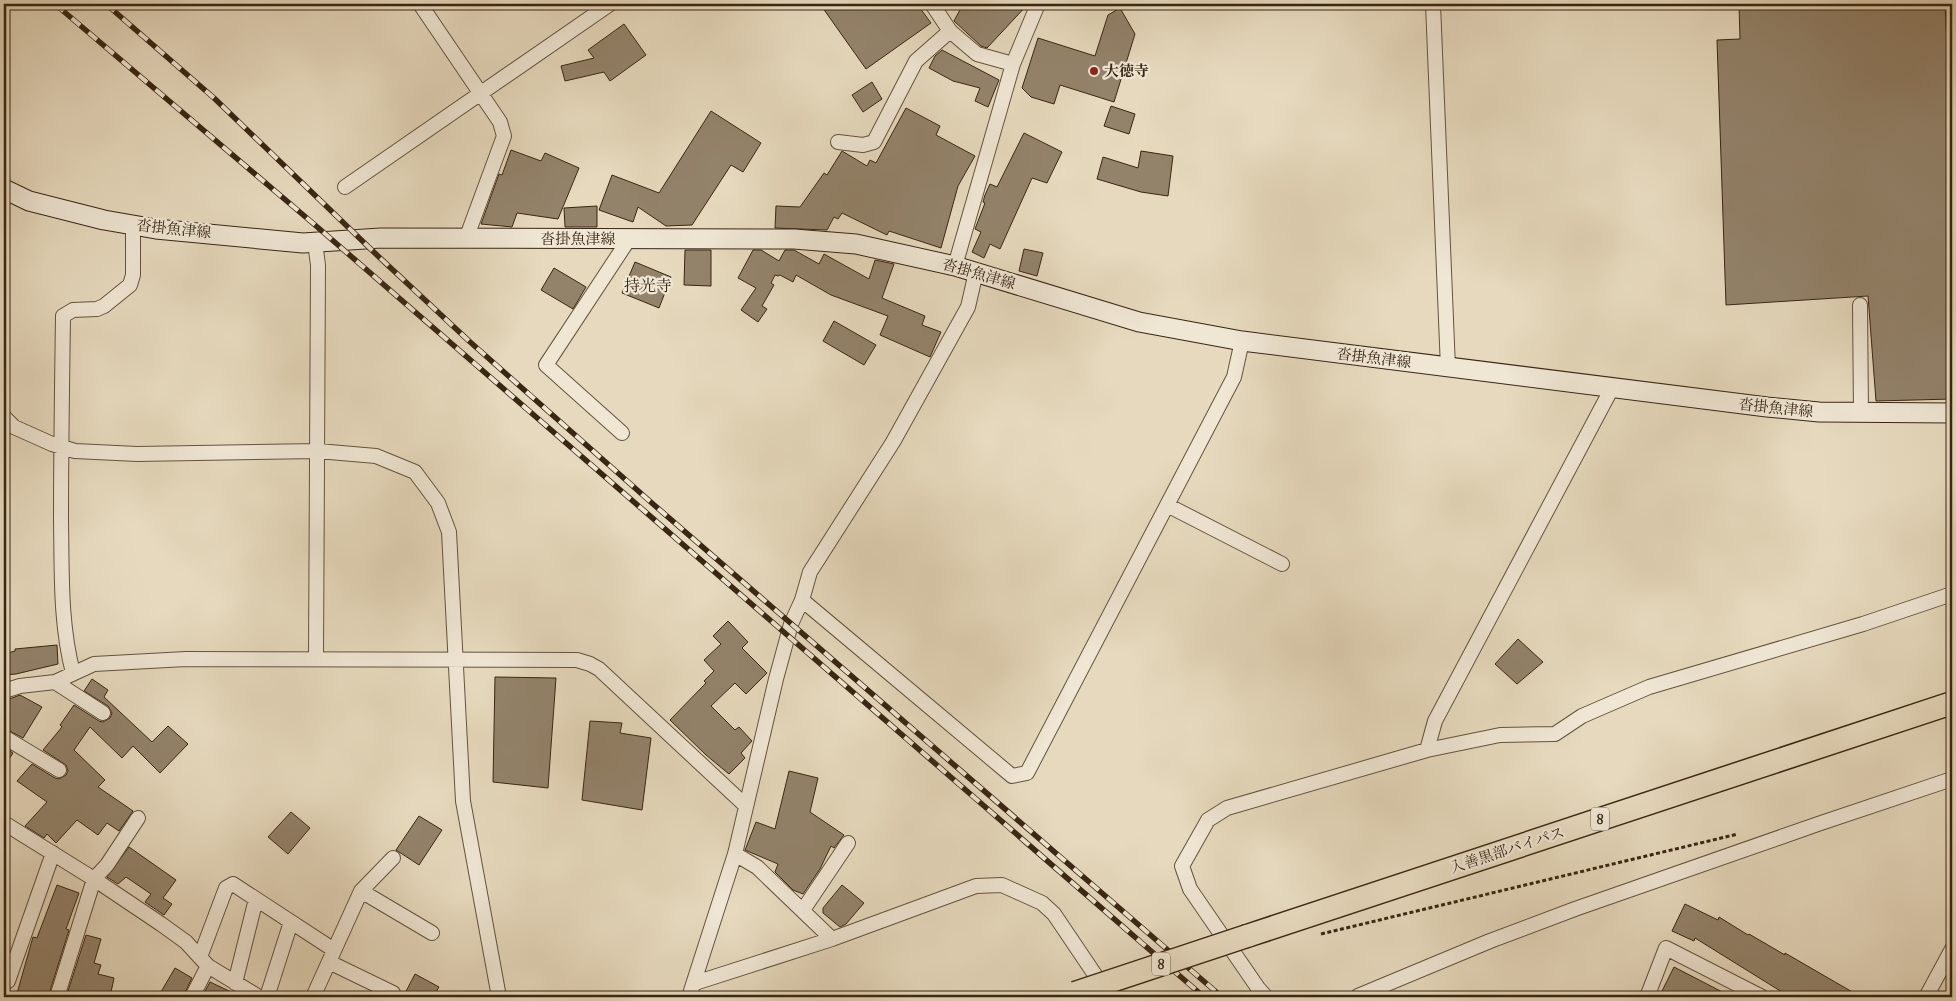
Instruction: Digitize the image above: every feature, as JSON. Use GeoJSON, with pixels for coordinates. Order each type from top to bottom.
{"type":"FeatureCollection","features":[{"type":"Feature","properties":{"kind":"highway","name":"入善黒部バイパス"},"geometry":{"type":"LineString","coordinates":[[1069,995],[1952,703]]}},
{"type":"Feature","properties":{"kind":"main road","name":"沓掛魚津線"},"geometry":{"type":"LineString","coordinates":[[4,189],[29,201],[133,225],[156,229],[303,243],[381,238],[794,239],[856,244],[955,266],[1139,322],[1242,342],[1767,407],[1818,412],[1952,413]]}},
{"type":"Feature","properties":{"kind":"street"},"geometry":{"type":"LineString","coordinates":[[420,4],[500,122],[504,136],[466,239]]}},
{"type":"Feature","properties":{"kind":"street"},"geometry":{"type":"LineString","coordinates":[[345,187],[610,4]]}},
{"type":"Feature","properties":{"kind":"street"},"geometry":{"type":"LineString","coordinates":[[932,4],[950,31],[977,54],[1013,64]]}},
{"type":"Feature","properties":{"kind":"street"},"geometry":{"type":"LineString","coordinates":[[955,266],[1013,64],[1038,4]]}},
{"type":"Feature","properties":{"kind":"street"},"geometry":{"type":"LineString","coordinates":[[1433,4],[1448,368]]}},
{"type":"Feature","properties":{"kind":"street"},"geometry":{"type":"LineString","coordinates":[[838,142],[863,145],[874,142],[916,61],[950,31]]}},
{"type":"Feature","properties":{"kind":"street"},"geometry":{"type":"LineString","coordinates":[[73,673],[66,645],[62,607],[61,446],[64,316],[73,310],[97,309],[104,306],[130,285],[133,275],[133,225]]}},
{"type":"Feature","properties":{"kind":"street"},"geometry":{"type":"LineString","coordinates":[[622,433],[546,365],[629,239]]}},
{"type":"Feature","properties":{"kind":"street"},"geometry":{"type":"LineString","coordinates":[[315,242],[318,265],[316,658]]}},
{"type":"Feature","properties":{"kind":"street"},"geometry":{"type":"LineString","coordinates":[[689,997],[695,983],[734,854],[776,679],[791,624],[802,600],[810,572],[893,442],[968,307],[976,272]]}},
{"type":"Feature","properties":{"kind":"street"},"geometry":{"type":"LineString","coordinates":[[1860,305],[1861,413]]}},
{"type":"Feature","properties":{"kind":"street"},"geometry":{"type":"LineString","coordinates":[[802,600],[1012,776],[1027,773],[1234,377],[1242,342]]}},
{"type":"Feature","properties":{"kind":"street"},"geometry":{"type":"LineString","coordinates":[[1427,750],[1435,721],[1612,388]]}},
{"type":"Feature","properties":{"kind":"street"},"geometry":{"type":"LineString","coordinates":[[4,418],[14,427],[75,451],[137,454],[318,451],[376,456],[415,472],[438,502],[449,532],[462,801],[499,997]]}},
{"type":"Feature","properties":{"kind":"street"},"geometry":{"type":"LineString","coordinates":[[1167,505],[1282,564]]}},
{"type":"Feature","properties":{"kind":"street"},"geometry":{"type":"LineString","coordinates":[[1266,997],[1190,889],[1182,866],[1208,820],[1227,808],[1427,750],[1500,735],[1555,734],[1582,716],[1649,687],[1853,627],[1952,594]]}},
{"type":"Feature","properties":{"kind":"street"},"geometry":{"type":"LineString","coordinates":[[4,691],[20,686],[55,682],[94,664],[186,659],[577,660],[590,664],[599,670],[746,806]]}},
{"type":"Feature","properties":{"kind":"street"},"geometry":{"type":"LineString","coordinates":[[55,682],[103,714]]}},
{"type":"Feature","properties":{"kind":"street"},"geometry":{"type":"LineString","coordinates":[[4,737],[59,770]]}},
{"type":"Feature","properties":{"kind":"street"},"geometry":{"type":"LineString","coordinates":[[1358,997],[1490,941],[1575,909],[1952,779]]}},
{"type":"Feature","properties":{"kind":"street"},"geometry":{"type":"LineString","coordinates":[[58,997],[94,879],[107,865],[138,818]]}},
{"type":"Feature","properties":{"kind":"street"},"geometry":{"type":"LineString","coordinates":[[4,823],[94,879],[186,942],[204,962],[259,997]]}},
{"type":"Feature","properties":{"kind":"street"},"geometry":{"type":"LineString","coordinates":[[803,910],[848,843]]}},
{"type":"Feature","properties":{"kind":"street"},"geometry":{"type":"LineString","coordinates":[[4,983],[8,981],[53,853]]}},
{"type":"Feature","properties":{"kind":"street"},"geometry":{"type":"LineString","coordinates":[[734,854],[757,868],[832,939]]}},
{"type":"Feature","properties":{"kind":"street"},"geometry":{"type":"LineString","coordinates":[[313,997],[361,891],[393,858]]}},
{"type":"Feature","properties":{"kind":"street"},"geometry":{"type":"LineString","coordinates":[[192,997],[226,888],[233,884],[291,922],[332,956],[393,993]]}},
{"type":"Feature","properties":{"kind":"street"},"geometry":{"type":"LineString","coordinates":[[695,983],[832,939],[976,886],[1002,885],[1042,903],[1054,914],[1110,997]]}},
{"type":"Feature","properties":{"kind":"street"},"geometry":{"type":"LineString","coordinates":[[361,891],[432,932]]}},
{"type":"Feature","properties":{"kind":"street"},"geometry":{"type":"LineString","coordinates":[[235,983],[256,899]]}},
{"type":"Feature","properties":{"kind":"street"},"geometry":{"type":"LineString","coordinates":[[267,997],[291,922]]}},
{"type":"Feature","properties":{"kind":"street"},"geometry":{"type":"LineString","coordinates":[[1647,997],[1666,948],[1762,997]]}},
{"type":"Feature","properties":{"kind":"street"},"geometry":{"type":"LineString","coordinates":[[1926,997],[1952,950]]}},
{"type":"Feature","properties":{"kind":"path"},"geometry":{"type":"LineString","coordinates":[[1318,935],[1744,832]]}},
{"type":"Feature","properties":{"kind":"building"},"geometry":{"type":"Polygon","coordinates":[[[820,4],[917,4],[931,23],[866,69],[820,4]]]}},
{"type":"Feature","properties":{"kind":"building"},"geometry":{"type":"Polygon","coordinates":[[[963,4],[1028,4],[987,48],[981,46],[954,21],[963,4]]]}},
{"type":"Feature","properties":{"kind":"building"},"geometry":{"type":"Polygon","coordinates":[[[1739,4],[1945,4],[1946,29],[1952,29],[1952,399],[1876,401],[1868,296],[1726,305],[1717,40],[1740,39],[1739,4]]]}},
{"type":"Feature","properties":{"kind":"building"},"geometry":{"type":"Polygon","coordinates":[[[1120,8],[1135,34],[1114,102],[1060,85],[1054,104],[1031,97],[1022,88],[1038,38],[1095,56],[1108,15],[1120,8]]]}},
{"type":"Feature","properties":{"kind":"building"},"geometry":{"type":"Polygon","coordinates":[[[624,24],[646,55],[610,81],[604,72],[565,81],[561,66],[594,58],[588,50],[624,24]]]}},
{"type":"Feature","properties":{"kind":"building"},"geometry":{"type":"Polygon","coordinates":[[[942,50],[999,80],[988,107],[975,101],[980,88],[953,81],[929,68],[935,56],[942,50]]]}},
{"type":"Feature","properties":{"kind":"building"},"geometry":{"type":"Polygon","coordinates":[[[872,82],[882,99],[863,112],[852,95],[872,82]]]}},
{"type":"Feature","properties":{"kind":"building"},"geometry":{"type":"Polygon","coordinates":[[[1111,106],[1135,114],[1129,134],[1104,126],[1111,106]]]}},
{"type":"Feature","properties":{"kind":"building"},"geometry":{"type":"Polygon","coordinates":[[[906,108],[940,126],[936,135],[975,156],[958,186],[941,248],[889,231],[887,235],[842,213],[838,219],[834,217],[827,230],[775,228],[776,206],[800,207],[824,173],[827,175],[842,151],[867,166],[870,160],[876,163],[906,108]]]}},
{"type":"Feature","properties":{"kind":"building"},"geometry":{"type":"Polygon","coordinates":[[[711,111],[761,143],[743,172],[731,165],[692,225],[666,226],[638,207],[633,222],[599,210],[612,175],[659,193],[711,111]]]}},
{"type":"Feature","properties":{"kind":"building"},"geometry":{"type":"Polygon","coordinates":[[[1024,133],[1062,152],[1047,183],[1032,178],[1000,249],[990,244],[984,258],[972,252],[981,232],[975,229],[985,203],[983,202],[985,195],[990,184],[997,187],[1024,133]]]}},
{"type":"Feature","properties":{"kind":"building"},"geometry":{"type":"Polygon","coordinates":[[[511,150],[541,161],[545,153],[579,168],[558,219],[517,213],[512,227],[481,224],[499,174],[502,175],[511,150]]]}},
{"type":"Feature","properties":{"kind":"building"},"geometry":{"type":"Polygon","coordinates":[[[1141,151],[1173,156],[1168,196],[1141,192],[1097,179],[1103,157],[1138,168],[1141,151]]]}},
{"type":"Feature","properties":{"kind":"building"},"geometry":{"type":"Polygon","coordinates":[[[597,206],[597,227],[565,227],[564,208],[597,206]]]}},
{"type":"Feature","properties":{"kind":"building"},"geometry":{"type":"Polygon","coordinates":[[[1024,249],[1043,253],[1037,276],[1019,271],[1024,249]]]}},
{"type":"Feature","properties":{"kind":"building"},"geometry":{"type":"Polygon","coordinates":[[[685,250],[711,250],[711,286],[684,285],[685,250]]]}},
{"type":"Feature","properties":{"kind":"building"},"geometry":{"type":"Polygon","coordinates":[[[753,250],[761,250],[779,261],[785,250],[794,250],[819,264],[824,254],[869,279],[875,260],[894,264],[882,298],[925,316],[922,325],[941,332],[930,357],[880,335],[888,316],[831,295],[796,275],[793,282],[780,275],[775,275],[771,283],[774,285],[762,306],[767,309],[758,322],[741,310],[756,288],[738,278],[753,250]]]}},
{"type":"Feature","properties":{"kind":"building"},"geometry":{"type":"Polygon","coordinates":[[[635,262],[671,277],[659,308],[622,293],[635,262]]]}},
{"type":"Feature","properties":{"kind":"building"},"geometry":{"type":"Polygon","coordinates":[[[554,268],[586,287],[573,309],[541,290],[554,268]]]}},
{"type":"Feature","properties":{"kind":"building"},"geometry":{"type":"Polygon","coordinates":[[[834,321],[876,345],[864,365],[823,341],[834,321]]]}},
{"type":"Feature","properties":{"kind":"building"},"geometry":{"type":"Polygon","coordinates":[[[728,621],[748,642],[742,648],[767,673],[746,694],[735,683],[711,706],[735,730],[739,727],[752,741],[741,753],[745,758],[729,774],[706,755],[670,720],[706,683],[704,681],[714,671],[704,660],[721,644],[713,636],[728,621]]]}},
{"type":"Feature","properties":{"kind":"building"},"geometry":{"type":"Polygon","coordinates":[[[1518,639],[1543,662],[1517,684],[1495,664],[1518,639]]]}},
{"type":"Feature","properties":{"kind":"building"},"geometry":{"type":"Polygon","coordinates":[[[57,645],[58,664],[4,675],[4,654],[15,651],[15,649],[57,645]]]}},
{"type":"Feature","properties":{"kind":"building"},"geometry":{"type":"Polygon","coordinates":[[[495,677],[556,678],[548,788],[493,782],[495,677]]]}},
{"type":"Feature","properties":{"kind":"building"},"geometry":{"type":"Polygon","coordinates":[[[92,679],[108,690],[104,697],[152,742],[168,726],[188,744],[160,773],[133,746],[122,758],[90,727],[74,750],[105,780],[98,787],[133,811],[119,831],[107,823],[98,835],[77,820],[56,843],[47,834],[44,838],[25,826],[47,802],[17,781],[32,764],[55,778],[59,779],[66,775],[68,771],[66,765],[43,750],[62,727],[60,725],[74,705],[99,721],[103,722],[110,718],[112,713],[108,706],[84,691],[92,679]]]}},
{"type":"Feature","properties":{"kind":"building"},"geometry":{"type":"Polygon","coordinates":[[[20,695],[42,707],[23,738],[4,728],[4,701],[20,695]]]}},
{"type":"Feature","properties":{"kind":"building"},"geometry":{"type":"Polygon","coordinates":[[[590,721],[622,723],[620,733],[651,738],[642,810],[582,800],[590,721]]]}},
{"type":"Feature","properties":{"kind":"building"},"geometry":{"type":"Polygon","coordinates":[[[4,747],[13,753],[4,767],[4,747]]]}},
{"type":"Feature","properties":{"kind":"building"},"geometry":{"type":"Polygon","coordinates":[[[789,771],[818,778],[810,812],[844,835],[834,848],[831,846],[820,869],[803,894],[793,890],[775,872],[778,864],[745,850],[756,822],[775,829],[789,771]]]}},
{"type":"Feature","properties":{"kind":"building"},"geometry":{"type":"Polygon","coordinates":[[[291,812],[310,828],[288,854],[268,837],[291,812]]]}},
{"type":"Feature","properties":{"kind":"building"},"geometry":{"type":"Polygon","coordinates":[[[419,816],[442,830],[419,865],[396,850],[419,816]]]}},
{"type":"Feature","properties":{"kind":"building"},"geometry":{"type":"Polygon","coordinates":[[[129,847],[176,880],[163,898],[172,904],[164,915],[145,902],[151,894],[126,877],[118,884],[107,877],[129,847]]]}},
{"type":"Feature","properties":{"kind":"building"},"geometry":{"type":"Polygon","coordinates":[[[57,885],[79,893],[66,929],[69,930],[48,997],[16,997],[33,937],[37,938],[57,885]]]}},
{"type":"Feature","properties":{"kind":"building"},"geometry":{"type":"Polygon","coordinates":[[[842,885],[864,903],[846,924],[840,927],[823,913],[823,908],[842,885]]]}},
{"type":"Feature","properties":{"kind":"building"},"geometry":{"type":"Polygon","coordinates":[[[1685,904],[1718,920],[1719,917],[1861,997],[1790,997],[1695,938],[1694,941],[1672,931],[1685,904]]]}},
{"type":"Feature","properties":{"kind":"building"},"geometry":{"type":"Polygon","coordinates":[[[86,935],[101,939],[94,963],[101,965],[98,974],[114,978],[110,997],[66,997],[86,935]]]}},
{"type":"Feature","properties":{"kind":"building"},"geometry":{"type":"Polygon","coordinates":[[[1674,967],[1732,997],[1659,997],[1674,967]]]}},
{"type":"Feature","properties":{"kind":"building"},"geometry":{"type":"Polygon","coordinates":[[[175,968],[192,978],[183,997],[158,997],[175,968]]]}},
{"type":"Feature","properties":{"kind":"building"},"geometry":{"type":"Polygon","coordinates":[[[415,974],[439,987],[433,997],[403,997],[415,974]]]}},
{"type":"Feature","properties":{"kind":"building"},"geometry":{"type":"Polygon","coordinates":[[[210,982],[242,997],[202,997],[210,982]]]}},
{"type":"Feature","properties":{"kind":"railway"},"geometry":{"type":"LineString","coordinates":[[55,4],[315,225],[1204,997]]}},
{"type":"Feature","properties":{"kind":"railway"},"geometry":{"type":"LineString","coordinates":[[106,4],[214,98],[469,341],[653,504],[1222,997]]}},
{"type":"Feature","properties":{"kind":"place","name":"大徳寺"},"geometry":{"type":"Point","coordinates":[1094,71]}},
{"type":"Feature","properties":{"kind":"district","name":"持光寺"},"geometry":{"type":"Point","coordinates":[648,285]}}]}
